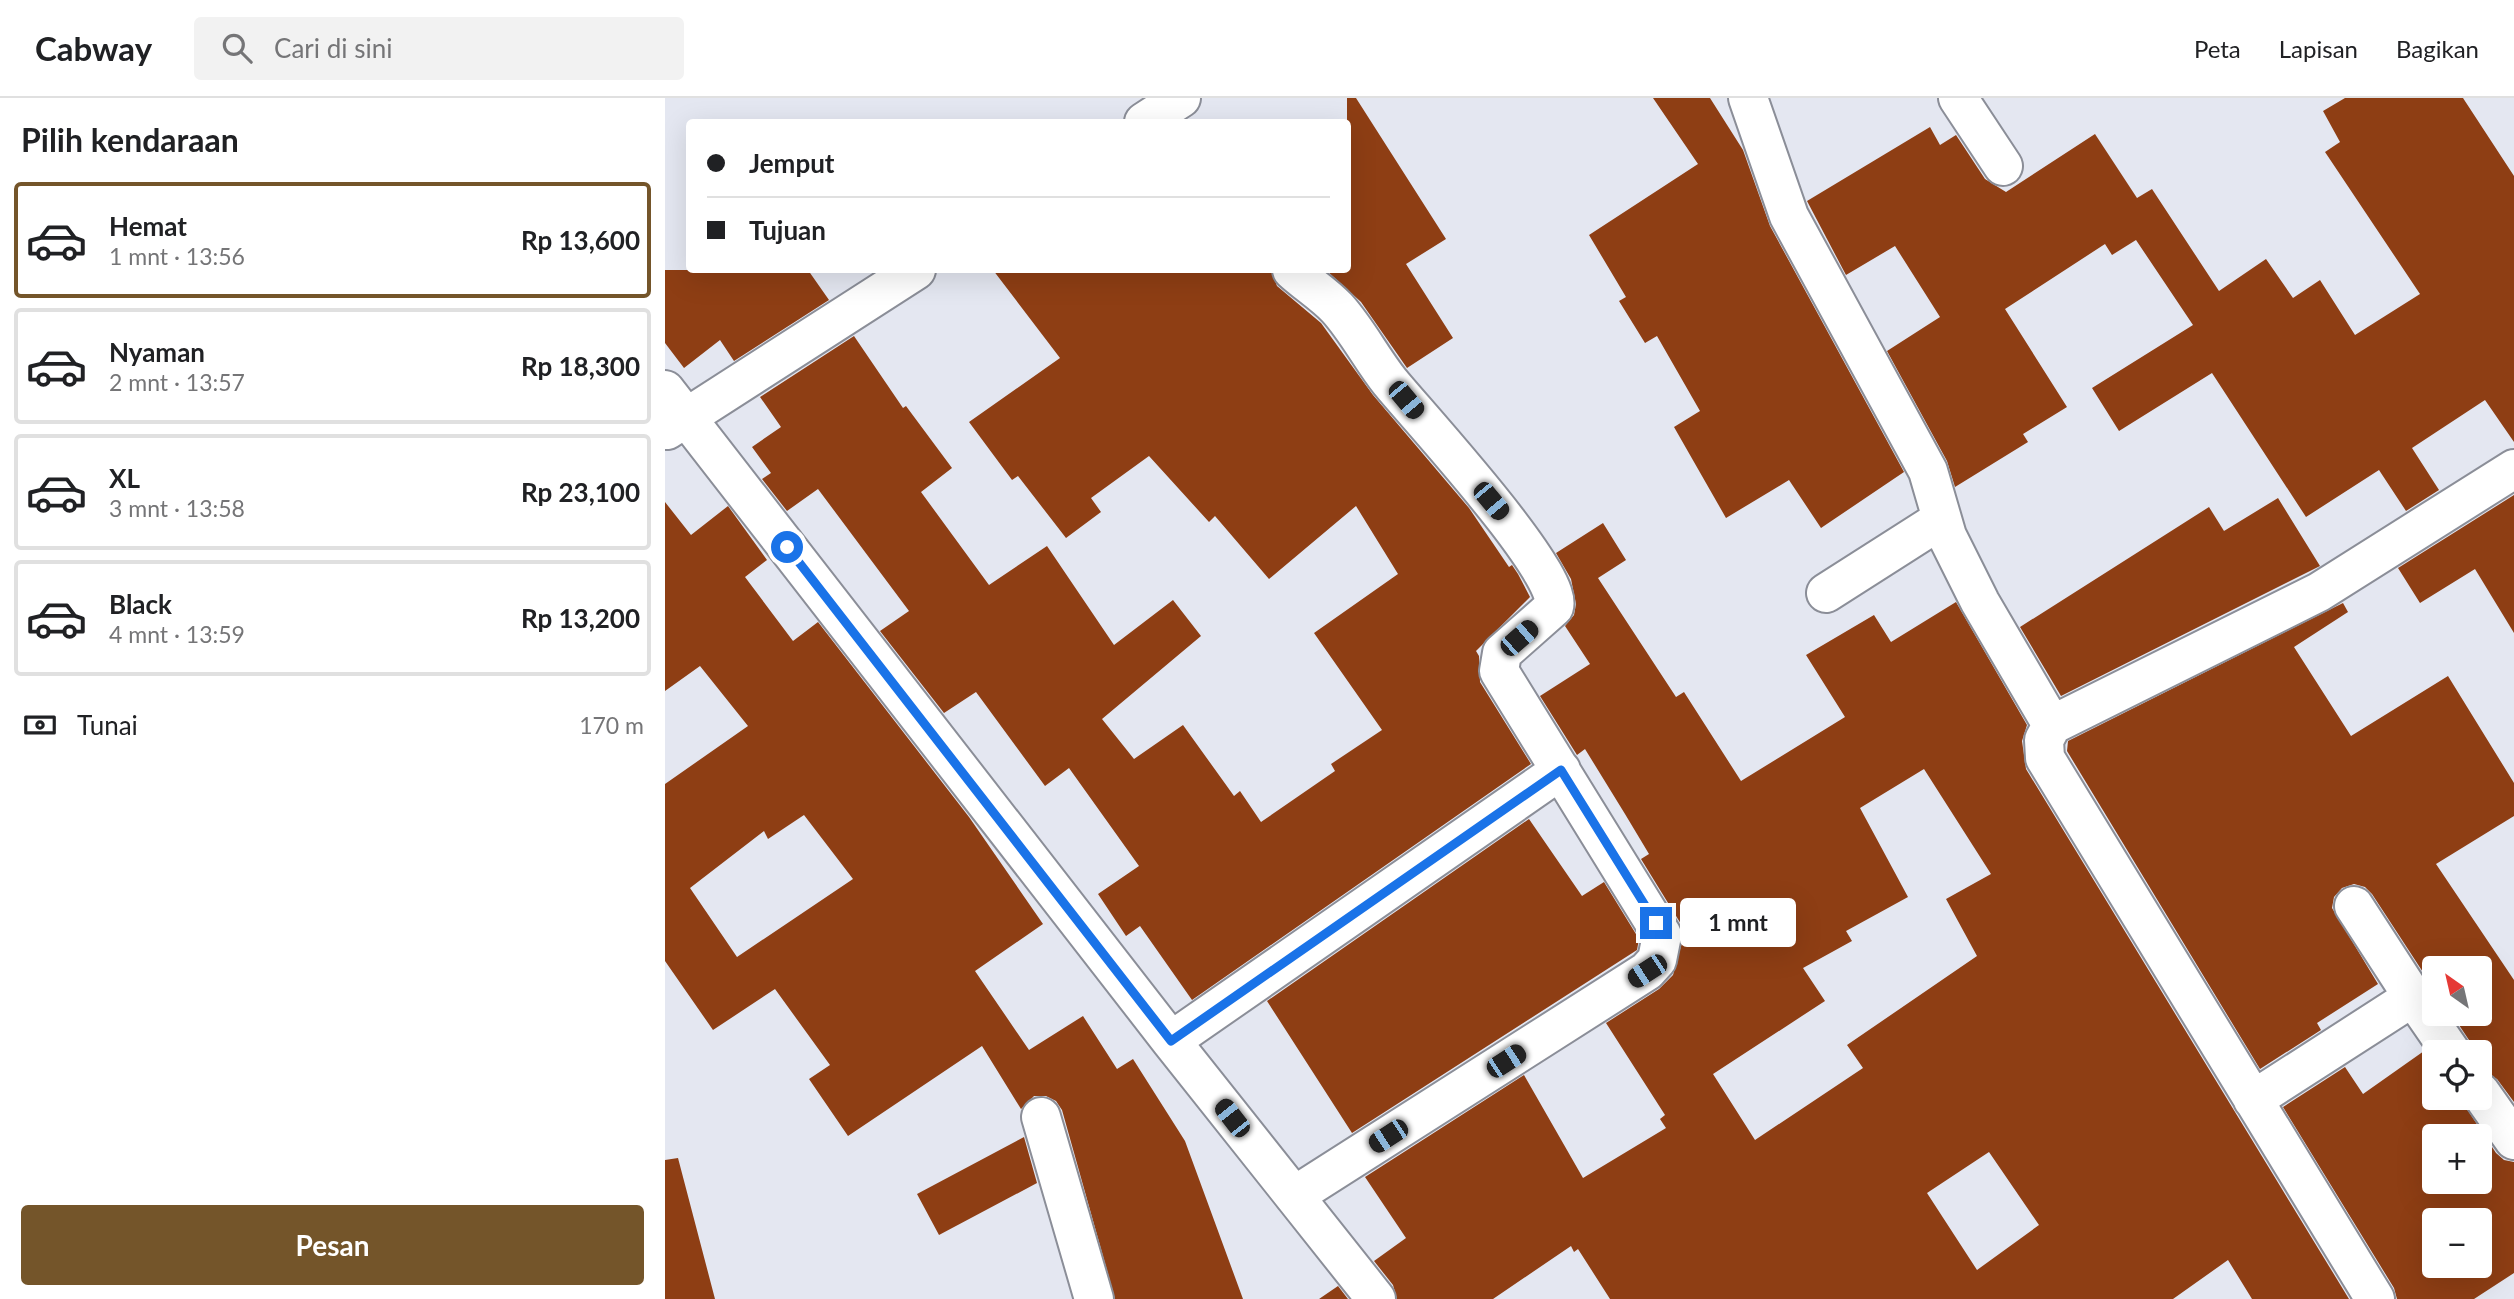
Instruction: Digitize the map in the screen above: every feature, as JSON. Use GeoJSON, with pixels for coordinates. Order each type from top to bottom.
{"type":"FeatureCollection","features":[{"type":"Feature","properties":{"kind":"street"},"geometry":{"type":"LineString","coordinates":[[1748,98],[1789,216],[1928,471],[1947,536],[1980,602],[2052,725]]}},
{"type":"Feature","properties":{"kind":"street"},"geometry":{"type":"LineString","coordinates":[[1958,98],[2003,166]]}},
{"type":"Feature","properties":{"kind":"street"},"geometry":{"type":"LineString","coordinates":[[911,273],[672,413],[1376,1299]]}},
{"type":"Feature","properties":{"kind":"street"},"geometry":{"type":"LineString","coordinates":[[1294,1196],[1647,971],[1657,960],[1662,935],[1499,671],[1502,653],[1553,607],[1556,601],[1552,588],[1508,521],[1389,380],[1337,308],[1296,273]]}},
{"type":"Feature","properties":{"kind":"street"},"geometry":{"type":"LineString","coordinates":[[2375,1299],[2045,758],[2044,740],[2052,725],[2319,592],[2514,469]]}},
{"type":"Feature","properties":{"kind":"street"},"geometry":{"type":"LineString","coordinates":[[1826,593],[1942,519]]}},
{"type":"Feature","properties":{"kind":"street"},"geometry":{"type":"LineString","coordinates":[[1171,1041],[1561,770]]}},
{"type":"Feature","properties":{"kind":"street"},"geometry":{"type":"LineString","coordinates":[[2354,906],[2443,1040]]}},
{"type":"Feature","properties":{"kind":"street"},"geometry":{"type":"LineString","coordinates":[[2253,1100],[2413,997]]}},
{"type":"Feature","properties":{"kind":"street"},"geometry":{"type":"LineString","coordinates":[[2492,1109],[2514,1140]]}},
{"type":"Feature","properties":{"kind":"street"},"geometry":{"type":"LineString","coordinates":[[1041,1117],[1094,1299]]}},
{"type":"Feature","properties":{"kind":"building"},"geometry":{"type":"Polygon","coordinates":[[[1347,98],[1356,98],[1446,239],[1406,264],[1453,338],[1407,368],[1361,302],[1329,273],[1351,273],[1351,119],[1347,119],[1347,98]]]}},
{"type":"Feature","properties":{"kind":"building"},"geometry":{"type":"Polygon","coordinates":[[[1653,98],[1710,98],[1743,150],[1770,226],[1904,472],[1821,528],[1789,480],[1726,518],[1674,427],[1700,411],[1657,336],[1645,343],[1619,301],[1626,297],[1589,235],[1698,164],[1653,98]]]}},
{"type":"Feature","properties":{"kind":"building"},"geometry":{"type":"Polygon","coordinates":[[[2345,98],[2463,98],[2514,176],[2514,442],[2485,400],[2412,448],[2439,490],[2406,511],[2379,470],[2306,517],[2212,373],[2119,431],[2092,388],[2193,325],[2136,240],[2112,255],[2105,244],[2005,309],[2067,407],[2023,434],[2028,442],[1955,487],[1947,461],[1887,351],[1940,317],[1895,246],[1846,275],[1807,201],[1930,127],[1940,145],[1956,135],[1985,179],[2006,192],[2095,134],[2137,198],[2152,189],[2219,291],[2266,259],[2293,298],[2320,280],[2355,335],[2420,294],[2325,152],[2340,142],[2323,111],[2345,98]]]}},
{"type":"Feature","properties":{"kind":"building"},"geometry":{"type":"Polygon","coordinates":[[[665,270],[686,270],[686,273],[810,273],[829,300],[734,361],[720,340],[684,368],[665,343],[665,270]]]}},
{"type":"Feature","properties":{"kind":"building"},"geometry":{"type":"Polygon","coordinates":[[[995,273],[1272,273],[1277,286],[1321,323],[1373,395],[1469,508],[1509,567],[1512,565],[1530,597],[1476,651],[1479,656],[1480,682],[1531,764],[1192,1000],[1140,926],[1126,936],[1098,894],[1139,866],[1069,768],[1045,786],[976,692],[944,713],[880,631],[909,611],[818,489],[787,511],[762,479],[771,473],[752,447],[781,427],[760,397],[854,336],[903,408],[906,406],[952,468],[921,492],[989,585],[1047,546],[1114,645],[1173,600],[1201,636],[1102,719],[1134,759],[1183,725],[1234,796],[1240,791],[1261,822],[1335,771],[1331,764],[1382,730],[1314,633],[1398,574],[1356,506],[1269,579],[1215,516],[1209,522],[1149,456],[1091,498],[1101,512],[1066,538],[1018,476],[1012,480],[969,422],[1060,358],[995,273]]]}},
{"type":"Feature","properties":{"kind":"building"},"geometry":{"type":"Polygon","coordinates":[[[2514,495],[2514,633],[2475,569],[2420,603],[2398,568],[2514,495]]]}},
{"type":"Feature","properties":{"kind":"building"},"geometry":{"type":"Polygon","coordinates":[[[2278,498],[2320,566],[2061,696],[2020,627],[2209,507],[2224,531],[2278,498]]]}},
{"type":"Feature","properties":{"kind":"building"},"geometry":{"type":"Polygon","coordinates":[[[665,502],[691,535],[728,506],[767,560],[745,577],[793,641],[818,622],[969,817],[1043,924],[975,971],[1029,1050],[1083,1016],[1117,1069],[1133,1059],[1185,1141],[1243,1299],[1115,1299],[1062,1110],[1056,1101],[1046,1096],[1034,1096],[1021,1109],[982,1046],[848,1136],[809,1079],[830,1065],[775,989],[713,1030],[665,961],[665,784],[748,726],[700,666],[665,691],[665,502]],[[804,815],[768,839],[764,831],[690,888],[737,957],[853,879],[804,815]]]}},
{"type":"Feature","properties":{"kind":"building"},"geometry":{"type":"Polygon","coordinates":[[[1603,523],[1626,560],[1598,578],[1676,697],[1684,692],[1741,781],[1845,717],[1806,655],[1874,615],[1891,642],[1956,602],[2027,725],[2022,741],[2026,769],[2349,1299],[2252,1299],[2228,1260],[2173,1299],[1610,1299],[1578,1249],[1574,1252],[1571,1246],[1493,1299],[1397,1299],[1393,1285],[1374,1261],[1406,1238],[1365,1177],[1524,1075],[1583,1178],[1666,1128],[1660,1119],[1665,1115],[1606,1023],[1659,989],[1673,975],[1683,939],[1681,924],[1641,859],[1649,854],[1585,749],[1577,755],[1540,696],[1590,664],[1565,626],[1574,615],[1576,604],[1571,579],[1556,553],[1603,523]],[[1924,769],[1860,808],[1908,897],[1846,931],[1852,941],[1803,968],[1825,1001],[1713,1074],[1755,1140],[1863,1068],[1847,1045],[1977,956],[1946,899],[1991,874],[1924,769]],[[1989,1152],[1927,1193],[1977,1270],[2039,1225],[1989,1152]]]}},
{"type":"Feature","properties":{"kind":"building"},"geometry":{"type":"Polygon","coordinates":[[[2343,603],[2348,612],[2294,647],[2351,736],[2448,676],[2514,783],[2514,816],[2436,864],[2514,980],[2514,1102],[2492,1076],[2492,1040],[2469,1040],[2460,1026],[2492,1026],[2492,956],[2422,956],[2422,971],[2372,894],[2365,887],[2354,884],[2342,888],[2334,897],[2332,908],[2378,984],[2317,1023],[2321,1030],[2260,1069],[2067,751],[2068,741],[2343,603]]]}},
{"type":"Feature","properties":{"kind":"building"},"geometry":{"type":"Polygon","coordinates":[[[1529,819],[1582,896],[1604,882],[1639,939],[1637,950],[1352,1133],[1267,1001],[1529,819]]]}},
{"type":"Feature","properties":{"kind":"building"},"geometry":{"type":"Polygon","coordinates":[[[2422,1052],[2422,1110],[2468,1110],[2477,1124],[2422,1124],[2422,1194],[2492,1194],[2492,1147],[2504,1160],[2514,1162],[2514,1273],[2474,1299],[2397,1299],[2394,1288],[2283,1107],[2345,1067],[2363,1094],[2422,1052]]]}},
{"type":"Feature","properties":{"kind":"building"},"geometry":{"type":"Polygon","coordinates":[[[1024,1137],[1037,1183],[939,1235],[917,1194],[1024,1137]]]}},
{"type":"Feature","properties":{"kind":"building"},"geometry":{"type":"Polygon","coordinates":[[[678,1158],[715,1299],[665,1299],[665,1160],[678,1158]]]}},
{"type":"Feature","properties":{"kind":"building"},"geometry":{"type":"Polygon","coordinates":[[[1338,1286],[1348,1299],[1319,1299],[1338,1286]]]}},
{"type":"Feature","properties":{"kind":"route"},"geometry":{"type":"LineString","coordinates":[[787,547],[1171,1041],[1561,770],[1656,923]]}}]}
